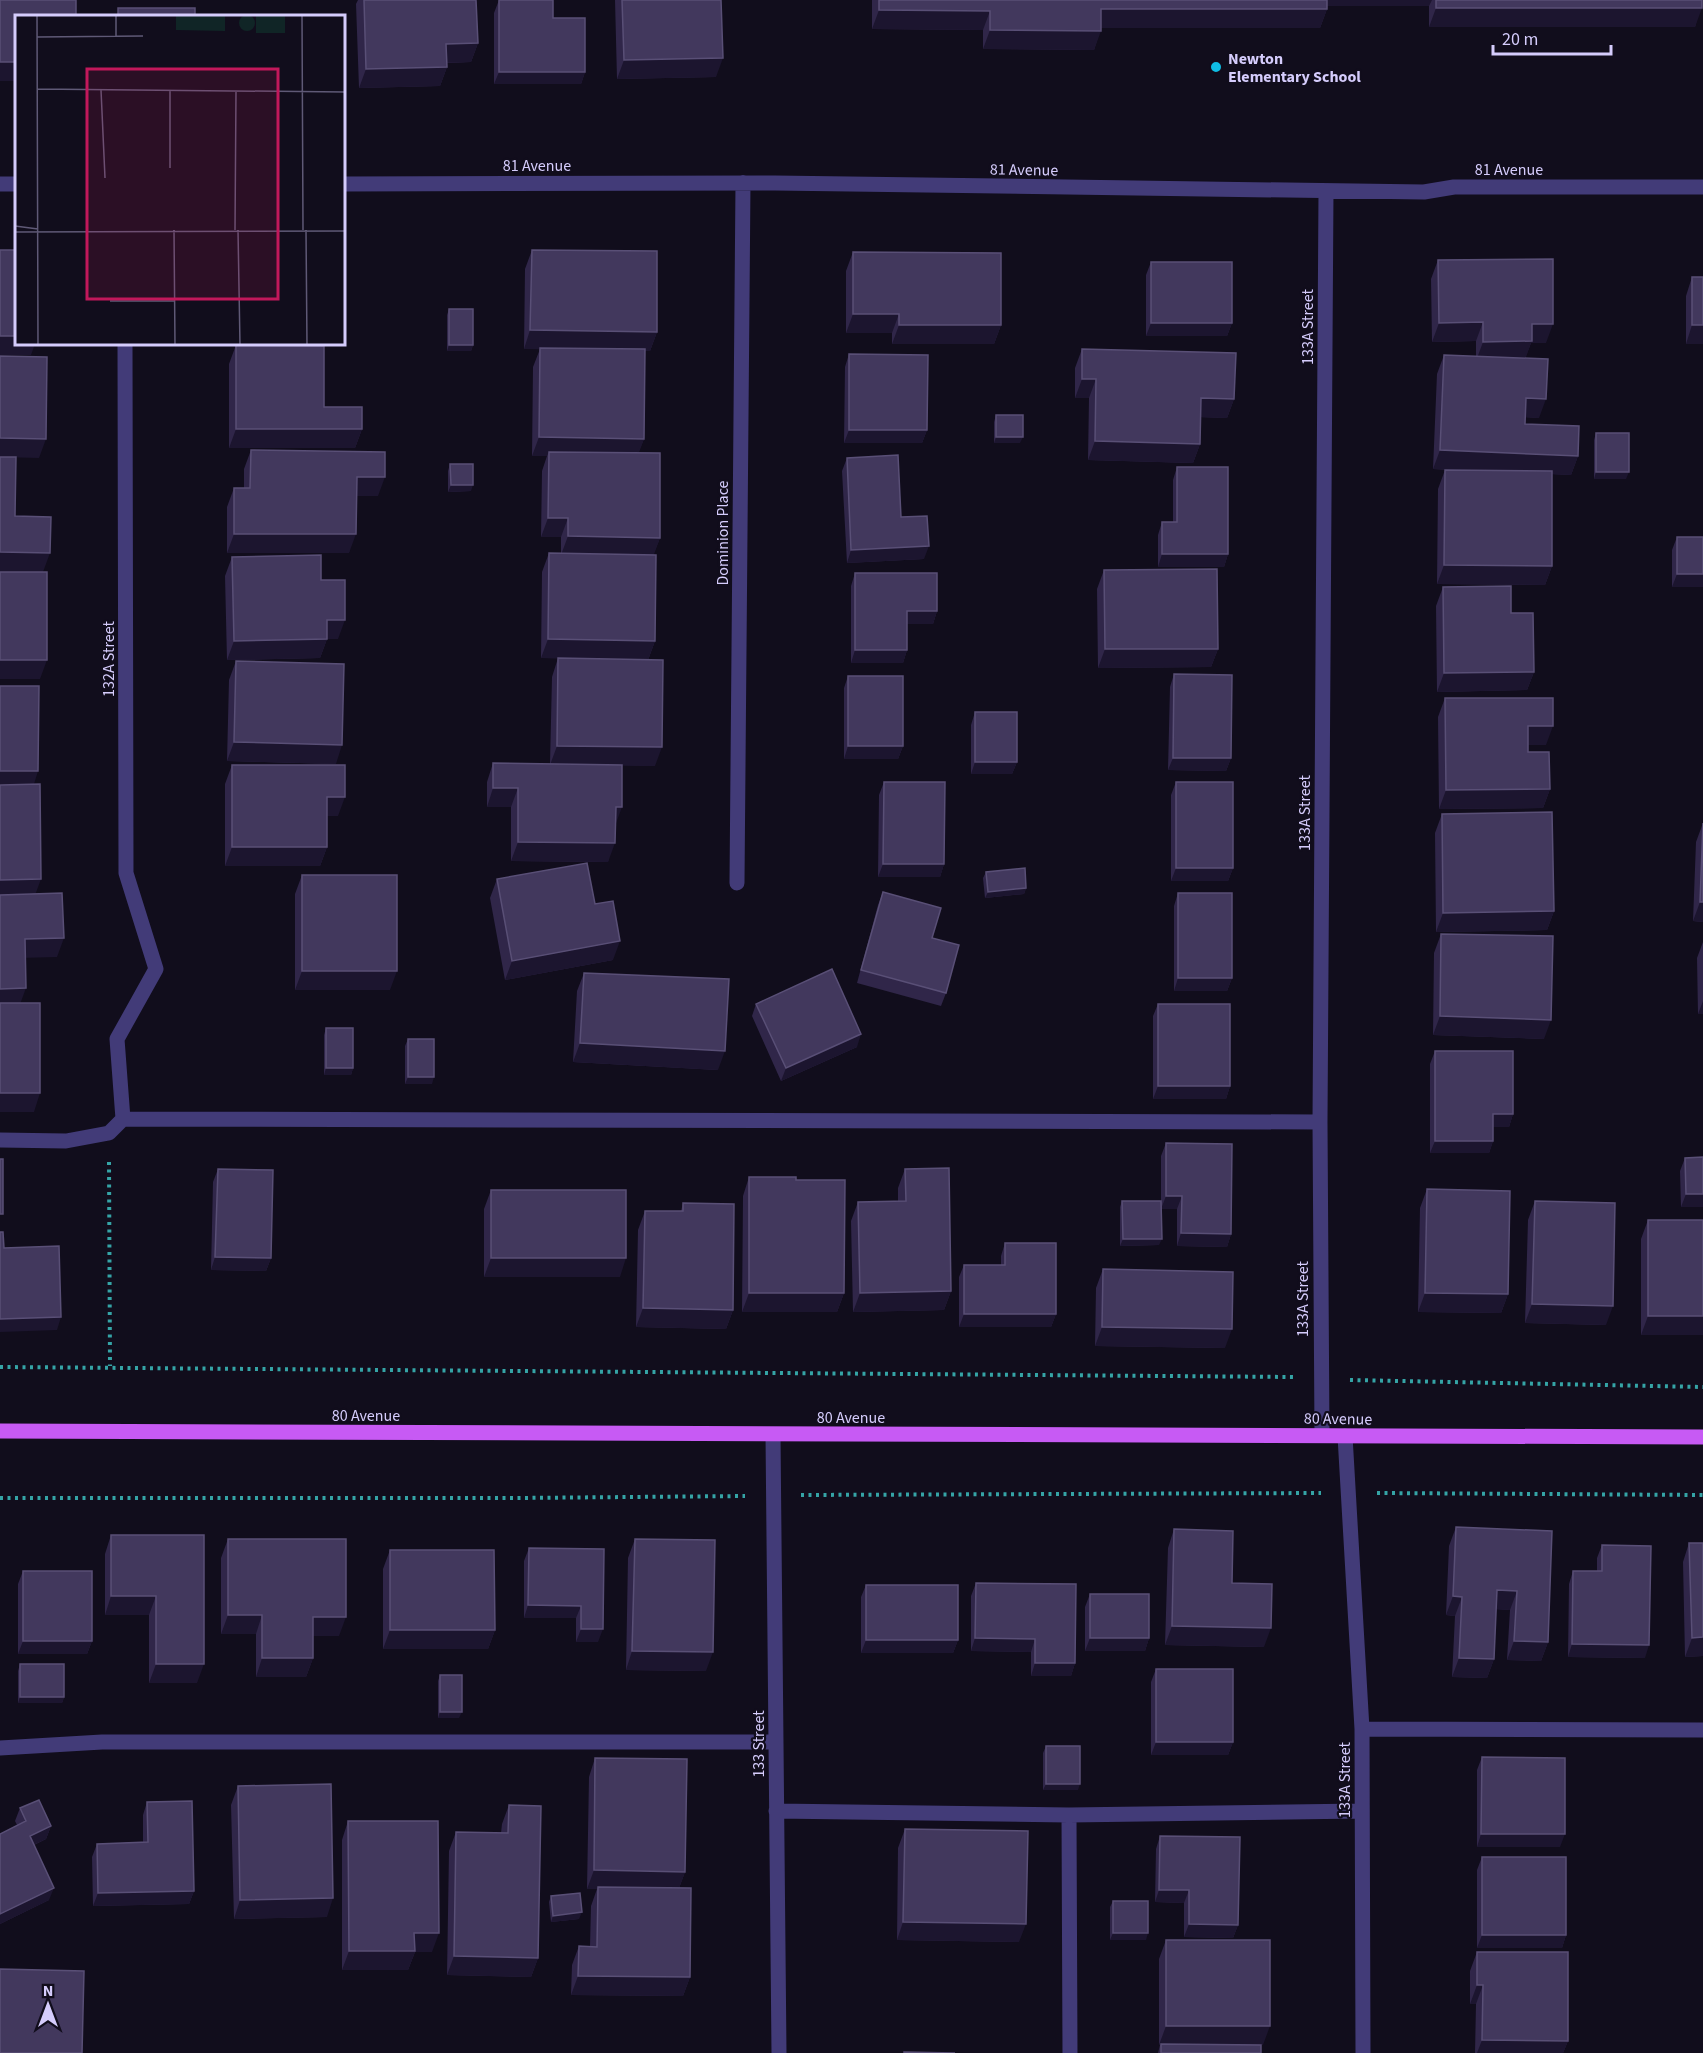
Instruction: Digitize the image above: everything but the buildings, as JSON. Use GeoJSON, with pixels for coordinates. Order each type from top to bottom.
{"type":"FeatureCollection","features":[{"type":"Feature","properties":{"kind":"main road","name":"80 Avenue"},"geometry":{"type":"LineString","coordinates":[[0,1431],[773,1436],[1703,1437]]}},
{"type":"Feature","properties":{"kind":"street","name":"81 Avenue"},"geometry":{"type":"LineString","coordinates":[[345,184],[742,183],[1424,192],[1454,187],[1703,187]]}},
{"type":"Feature","properties":{"kind":"street","name":"Dominion Place"},"geometry":{"type":"LineString","coordinates":[[737,883],[742,183]]}},
{"type":"Feature","properties":{"kind":"street","name":"133A Street"},"geometry":{"type":"LineString","coordinates":[[1323,1436],[1320,1122],[1326,191]]}},
{"type":"Feature","properties":{"kind":"street","name":"132A Street"},"geometry":{"type":"LineString","coordinates":[[123,1119],[117,1039],[156,969],[126,873],[125,345]]}},
{"type":"Feature","properties":{"kind":"street"},"geometry":{"type":"LineString","coordinates":[[0,1140],[66,1141],[109,1133],[123,1119],[1320,1122]]}},
{"type":"Feature","properties":{"kind":"street","name":"133 Street"},"geometry":{"type":"LineString","coordinates":[[773,1436],[778,2053]]}},
{"type":"Feature","properties":{"kind":"street","name":"133A Street"},"geometry":{"type":"LineString","coordinates":[[1345,1436],[1362,1729],[1363,2053]]}},
{"type":"Feature","properties":{"kind":"street"},"geometry":{"type":"LineString","coordinates":[[1362,1729],[1703,1730]]}},
{"type":"Feature","properties":{"kind":"street"},"geometry":{"type":"LineString","coordinates":[[0,1748],[102,1742],[776,1742]]}},
{"type":"Feature","properties":{"kind":"street"},"geometry":{"type":"LineString","coordinates":[[776,1811],[1069,1815],[1362,1811]]}},
{"type":"Feature","properties":{"kind":"street"},"geometry":{"type":"LineString","coordinates":[[1069,1815],[1070,2053]]}},
{"type":"Feature","properties":{"kind":"path"},"geometry":{"type":"LineString","coordinates":[[109,1157],[110,1366]]}},
{"type":"Feature","properties":{"kind":"path"},"geometry":{"type":"LineString","coordinates":[[0,1367],[1273,1376]]}},
{"type":"Feature","properties":{"kind":"path"},"geometry":{"type":"LineString","coordinates":[[1368,1381],[1703,1387]]}},
{"type":"Feature","properties":{"kind":"path"},"geometry":{"type":"LineString","coordinates":[[1379,1492],[1703,1495]]}},
{"type":"Feature","properties":{"kind":"path"},"geometry":{"type":"LineString","coordinates":[[814,1494],[1309,1493]]}},
{"type":"Feature","properties":{"kind":"path"},"geometry":{"type":"LineString","coordinates":[[0,1498],[734,1496]]}},
{"type":"Feature","properties":{"kind":"place","name":"Newton Elementary School"},"geometry":{"type":"Point","coordinates":[1216,67]}}]}
